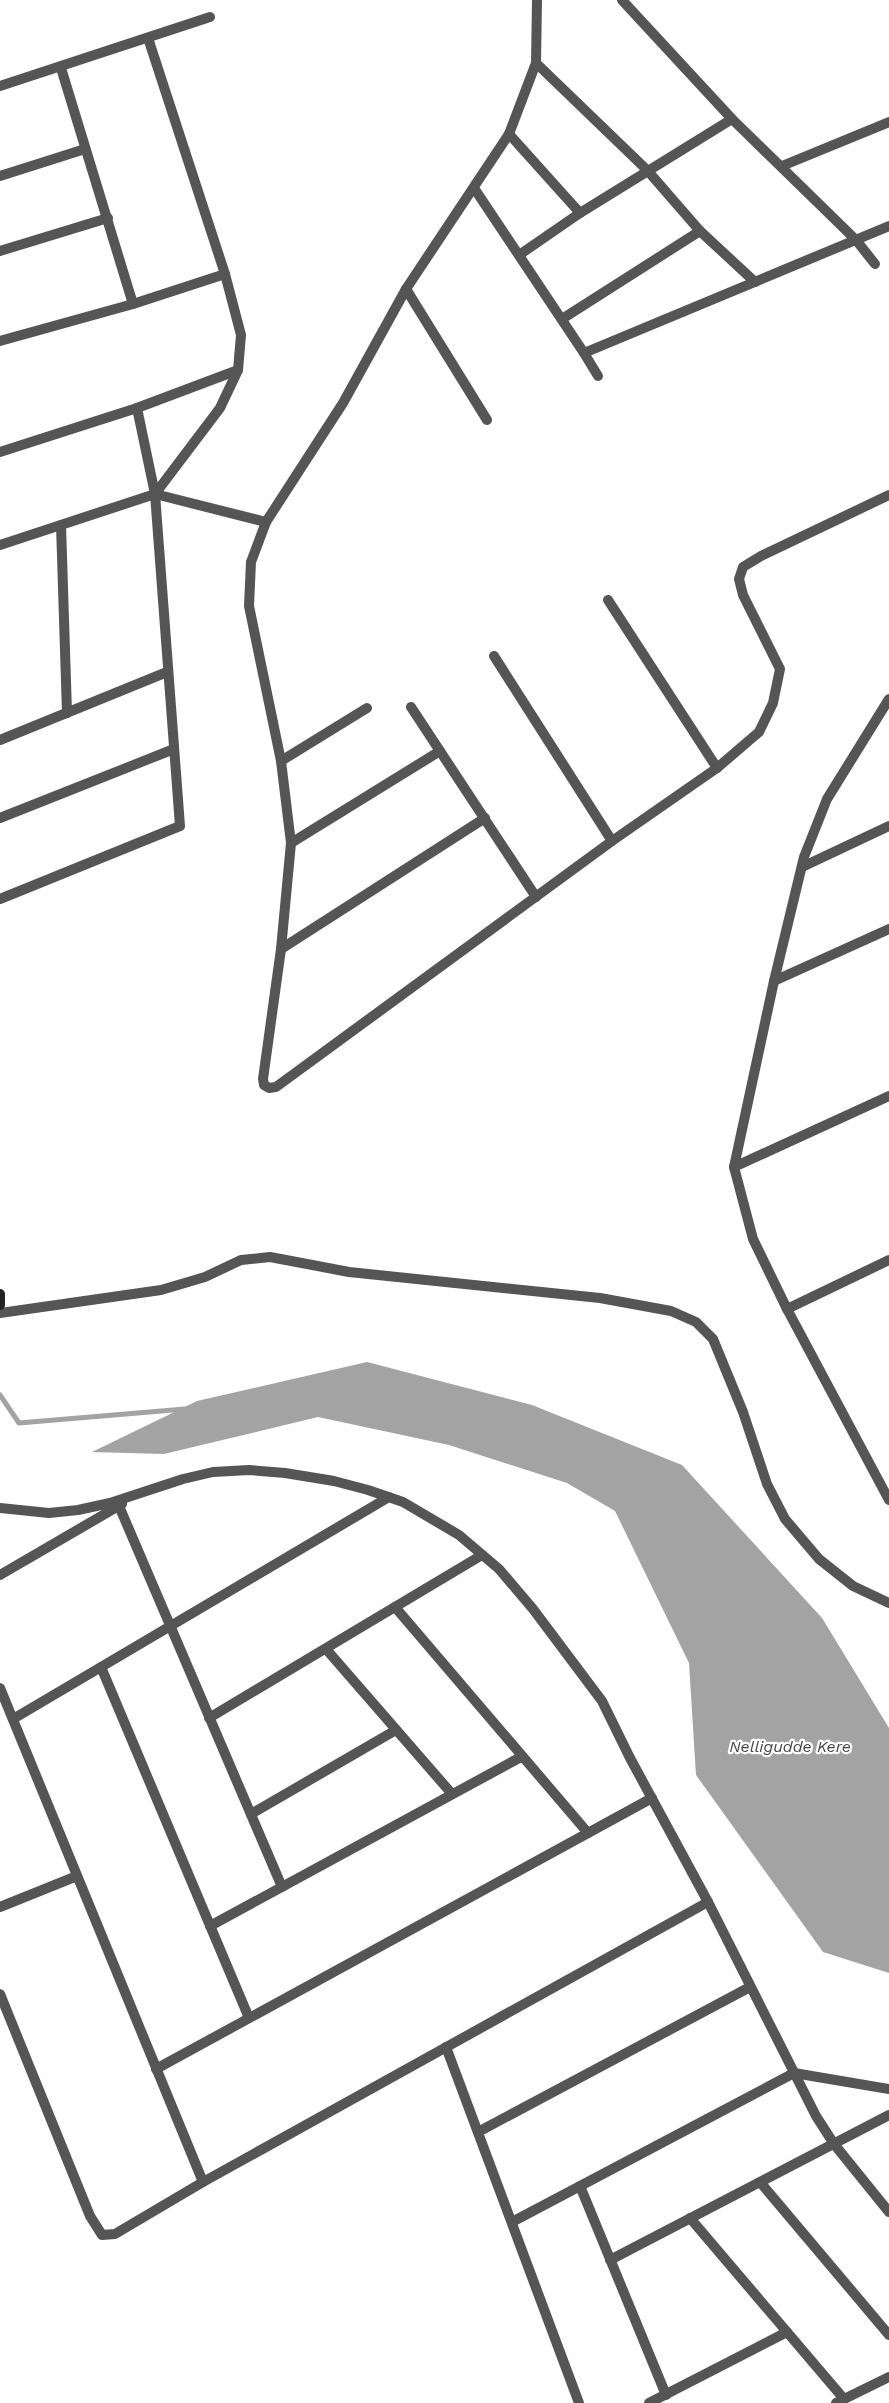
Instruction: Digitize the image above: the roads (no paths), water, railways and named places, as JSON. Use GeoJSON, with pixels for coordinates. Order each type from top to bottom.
{"type":"FeatureCollection","features":[{"type":"Feature","properties":{"kind":"street"},"geometry":{"type":"LineString","coordinates":[[537,0],[536,63],[509,134],[406,290],[343,403],[266,522],[251,562],[249,606],[281,761],[291,843],[281,949],[263,1078],[264,1085],[269,1088],[276,1087],[612,841],[717,768],[759,732],[773,703],[780,669],[743,595],[739,579],[743,567],[889,495]]}},
{"type":"Feature","properties":{"kind":"street"},"geometry":{"type":"LineString","coordinates":[[626,1],[732,119],[856,240],[875,264]]}},
{"type":"Feature","properties":{"kind":"street"},"geometry":{"type":"LineString","coordinates":[[0,86],[61,68],[210,17]]}},
{"type":"Feature","properties":{"kind":"street"},"geometry":{"type":"LineString","coordinates":[[148,38],[225,274],[241,335],[238,370],[220,408],[155,494]]}},
{"type":"Feature","properties":{"kind":"street"},"geometry":{"type":"LineString","coordinates":[[536,63],[647,170],[700,231],[755,282]]}},
{"type":"Feature","properties":{"kind":"street"},"geometry":{"type":"LineString","coordinates":[[61,68],[133,304]]}},
{"type":"Feature","properties":{"kind":"street"},"geometry":{"type":"LineString","coordinates":[[519,255],[647,170],[732,119]]}},
{"type":"Feature","properties":{"kind":"street"},"geometry":{"type":"LineString","coordinates":[[782,166],[889,122]]}},
{"type":"Feature","properties":{"kind":"street"},"geometry":{"type":"LineString","coordinates":[[509,134],[580,213]]}},
{"type":"Feature","properties":{"kind":"street"},"geometry":{"type":"LineString","coordinates":[[0,176],[85,148]]}},
{"type":"Feature","properties":{"kind":"street"},"geometry":{"type":"LineString","coordinates":[[474,188],[598,376]]}},
{"type":"Feature","properties":{"kind":"street"},"geometry":{"type":"LineString","coordinates":[[0,252],[108,218]]}},
{"type":"Feature","properties":{"kind":"street"},"geometry":{"type":"LineString","coordinates":[[584,353],[889,226]]}},
{"type":"Feature","properties":{"kind":"street"},"geometry":{"type":"LineString","coordinates":[[562,319],[700,231]]}},
{"type":"Feature","properties":{"kind":"street"},"geometry":{"type":"LineString","coordinates":[[0,341],[133,304],[225,274]]}},
{"type":"Feature","properties":{"kind":"street"},"geometry":{"type":"LineString","coordinates":[[406,290],[487,420]]}},
{"type":"Feature","properties":{"kind":"street"},"geometry":{"type":"LineString","coordinates":[[0,452],[137,408],[238,370]]}},
{"type":"Feature","properties":{"kind":"street"},"geometry":{"type":"LineString","coordinates":[[0,900],[180,826],[155,494],[137,408]]}},
{"type":"Feature","properties":{"kind":"street"},"geometry":{"type":"LineString","coordinates":[[0,545],[155,494],[266,522]]}},
{"type":"Feature","properties":{"kind":"street"},"geometry":{"type":"LineString","coordinates":[[61,525],[67,712]]}},
{"type":"Feature","properties":{"kind":"street"},"geometry":{"type":"LineString","coordinates":[[608,600],[717,768]]}},
{"type":"Feature","properties":{"kind":"street"},"geometry":{"type":"LineString","coordinates":[[494,656],[612,841]]}},
{"type":"Feature","properties":{"kind":"street"},"geometry":{"type":"LineString","coordinates":[[0,740],[167,672]]}},
{"type":"Feature","properties":{"kind":"street"},"geometry":{"type":"LineString","coordinates":[[889,699],[827,799],[802,867],[774,981],[734,1167],[754,1239],[787,1309],[889,1500]]}},
{"type":"Feature","properties":{"kind":"street"},"geometry":{"type":"LineString","coordinates":[[411,707],[536,897]]}},
{"type":"Feature","properties":{"kind":"street"},"geometry":{"type":"LineString","coordinates":[[281,761],[367,708]]}},
{"type":"Feature","properties":{"kind":"street"},"geometry":{"type":"LineString","coordinates":[[0,818],[174,749]]}},
{"type":"Feature","properties":{"kind":"street"},"geometry":{"type":"LineString","coordinates":[[291,843],[440,751]]}},
{"type":"Feature","properties":{"kind":"street"},"geometry":{"type":"LineString","coordinates":[[281,949],[484,818]]}},
{"type":"Feature","properties":{"kind":"street"},"geometry":{"type":"LineString","coordinates":[[802,867],[889,826]]}},
{"type":"Feature","properties":{"kind":"street"},"geometry":{"type":"LineString","coordinates":[[774,981],[889,929]]}},
{"type":"Feature","properties":{"kind":"street"},"geometry":{"type":"LineString","coordinates":[[734,1167],[889,1096]]}},
{"type":"Feature","properties":{"kind":"street"},"geometry":{"type":"LineString","coordinates":[[0,1313],[161,1290],[205,1277],[241,1260],[270,1257],[349,1272],[600,1298],[671,1311],[696,1322],[712,1339],[743,1412],[767,1484],[785,1519],[818,1559],[854,1586],[889,1603]]}},
{"type":"Feature","properties":{"kind":"street"},"geometry":{"type":"LineString","coordinates":[[787,1309],[889,1260]]}},
{"type":"Feature","properties":{"kind":"street"},"geometry":{"type":"LineString","coordinates":[[0,1294],[0,1305]]}},
{"type":"Feature","properties":{"kind":"street"},"geometry":{"type":"LineString","coordinates":[[0,1508],[49,1513],[78,1510],[110,1503],[144,1491],[213,1472],[249,1470],[285,1473],[334,1481],[389,1497],[403,1502],[459,1535],[499,1569],[533,1608],[602,1701],[708,1902],[816,2116],[834,2144],[889,2212]]}},
{"type":"Feature","properties":{"kind":"street"},"geometry":{"type":"LineString","coordinates":[[0,1575],[144,1491]]}},
{"type":"Feature","properties":{"kind":"street"},"geometry":{"type":"LineString","coordinates":[[12,1719],[389,1497]]}},
{"type":"Feature","properties":{"kind":"street"},"geometry":{"type":"LineString","coordinates":[[118,1506],[282,1887]]}},
{"type":"Feature","properties":{"kind":"street"},"geometry":{"type":"LineString","coordinates":[[209,1718],[482,1555]]}},
{"type":"Feature","properties":{"kind":"street"},"geometry":{"type":"LineString","coordinates":[[395,1607],[521,1757],[588,1833]]}},
{"type":"Feature","properties":{"kind":"street"},"geometry":{"type":"LineString","coordinates":[[326,1648],[452,1794]]}},
{"type":"Feature","properties":{"kind":"street"},"geometry":{"type":"LineString","coordinates":[[101,1667],[248,2018]]}},
{"type":"Feature","properties":{"kind":"street"},"geometry":{"type":"LineString","coordinates":[[0,1688],[203,2182]]}},
{"type":"Feature","properties":{"kind":"street"},"geometry":{"type":"LineString","coordinates":[[250,1814],[396,1730]]}},
{"type":"Feature","properties":{"kind":"street"},"geometry":{"type":"LineString","coordinates":[[210,1926],[521,1757]]}},
{"type":"Feature","properties":{"kind":"street"},"geometry":{"type":"LineString","coordinates":[[156,2068],[652,1798]]}},
{"type":"Feature","properties":{"kind":"street"},"geometry":{"type":"LineString","coordinates":[[0,1907],[77,1876]]}},
{"type":"Feature","properties":{"kind":"street"},"geometry":{"type":"LineString","coordinates":[[0,1994],[95,2227],[102,2235],[115,2234],[203,2182],[708,1902]]}},
{"type":"Feature","properties":{"kind":"street"},"geometry":{"type":"LineString","coordinates":[[478,2132],[750,1987]]}},
{"type":"Feature","properties":{"kind":"street"},"geometry":{"type":"LineString","coordinates":[[446,2047],[579,2403]]}},
{"type":"Feature","properties":{"kind":"street"},"geometry":{"type":"LineString","coordinates":[[512,2222],[794,2073],[889,2089]]}},
{"type":"Feature","properties":{"kind":"street"},"geometry":{"type":"LineString","coordinates":[[610,2260],[889,2115]]}},
{"type":"Feature","properties":{"kind":"street"},"geometry":{"type":"LineString","coordinates":[[760,2182],[889,2335]]}},
{"type":"Feature","properties":{"kind":"street"},"geometry":{"type":"LineString","coordinates":[[580,2186],[666,2395]]}},
{"type":"Feature","properties":{"kind":"street"},"geometry":{"type":"LineString","coordinates":[[690,2218],[787,2332],[840,2401],[889,2378]]}},
{"type":"Feature","properties":{"kind":"street"},"geometry":{"type":"LineString","coordinates":[[649,2403],[787,2332]]}},
{"type":"Feature","properties":{"kind":"water","name":"Nelligudde Kere"},"geometry":{"type":"Polygon","coordinates":[[[367,1362],[532,1405],[682,1465],[822,1618],[889,1728],[889,1973],[823,1952],[696,1775],[689,1663],[615,1511],[567,1483],[449,1445],[318,1417],[164,1454],[92,1452],[197,1401],[367,1362]]]}},
{"type":"Feature","properties":{"kind":"waterway"},"geometry":{"type":"LineString","coordinates":[[0,1395],[19,1423],[185,1409]]}}]}
